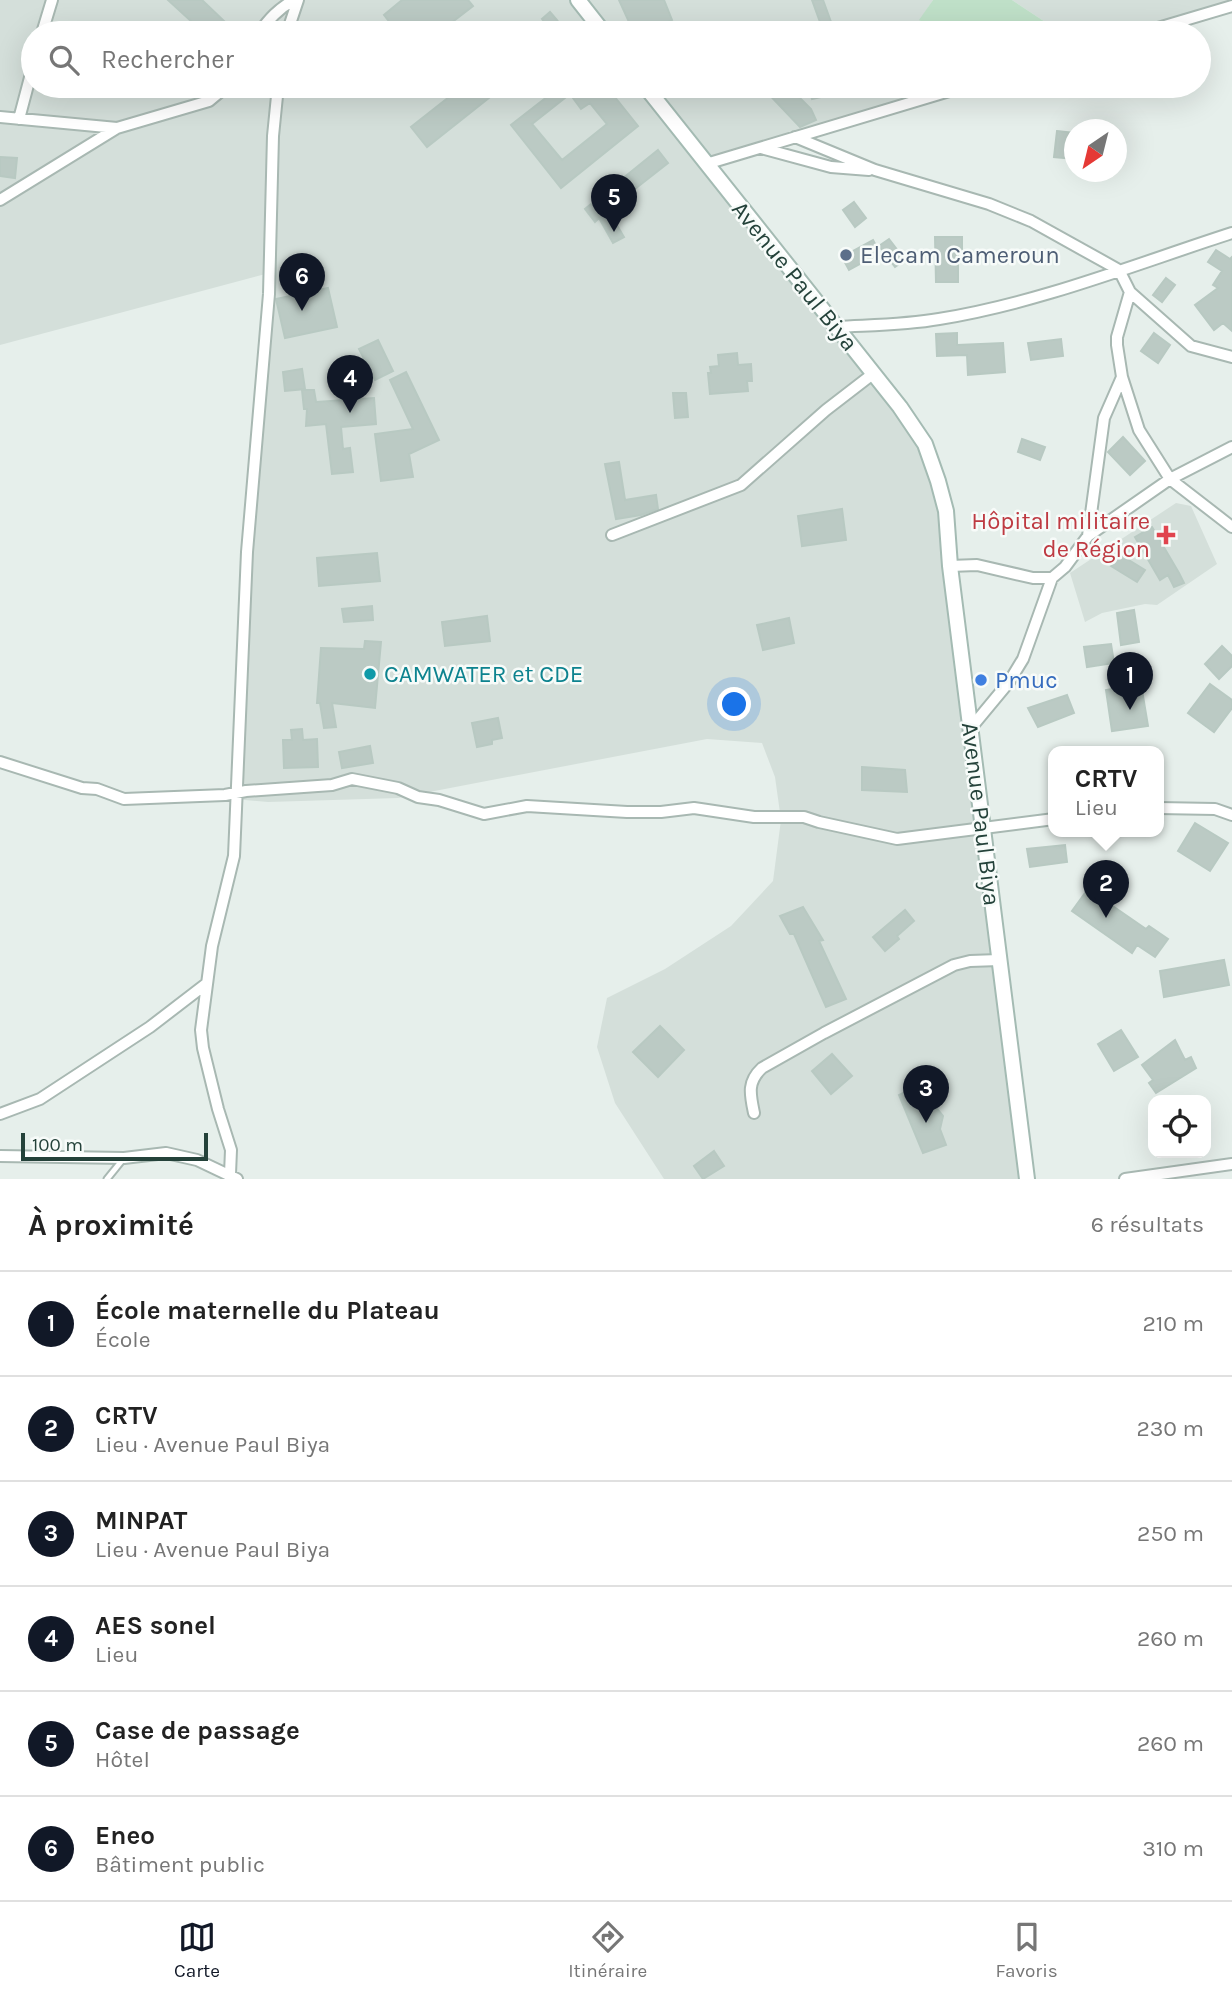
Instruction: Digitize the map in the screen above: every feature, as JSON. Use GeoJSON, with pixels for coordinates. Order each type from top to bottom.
{"type":"FeatureCollection","features":[{"type":"Feature","properties":{"kind":"main road"},"geometry":{"type":"LineString","coordinates":[[578,0],[595,21]]}},
{"type":"Feature","properties":{"kind":"main road","name":"Avenue Paul Biya"},"geometry":{"type":"LineString","coordinates":[[654,98],[874,373],[900,407],[931,456],[946,511],[950,566],[1027,1179]]}},
{"type":"Feature","properties":{"kind":"street"},"geometry":{"type":"LineString","coordinates":[[46,21],[52,0]]}},
{"type":"Feature","properties":{"kind":"street"},"geometry":{"type":"LineString","coordinates":[[268,21],[282,7],[296,0]]}},
{"type":"Feature","properties":{"kind":"street"},"geometry":{"type":"LineString","coordinates":[[290,21],[296,0]]}},
{"type":"Feature","properties":{"kind":"street"},"geometry":{"type":"LineString","coordinates":[[1181,21],[1232,6]]}},
{"type":"Feature","properties":{"kind":"street"},"geometry":{"type":"LineString","coordinates":[[19,119],[25,98]]}},
{"type":"Feature","properties":{"kind":"street"},"geometry":{"type":"LineString","coordinates":[[0,200],[117,128],[213,98]]}},
{"type":"Feature","properties":{"kind":"street"},"geometry":{"type":"LineString","coordinates":[[0,1156],[124,1158],[166,1153],[183,1155],[233,1177],[232,1150],[218,1109],[201,1030],[212,946],[233,866],[247,552],[268,294],[277,98]]}},
{"type":"Feature","properties":{"kind":"street"},"geometry":{"type":"LineString","coordinates":[[706,164],[926,98]]}},
{"type":"Feature","properties":{"kind":"street"},"geometry":{"type":"LineString","coordinates":[[0,117],[117,128]]}},
{"type":"Feature","properties":{"kind":"street"},"geometry":{"type":"LineString","coordinates":[[795,137],[875,170],[979,201],[1031,221],[1119,270],[1130,292],[1191,346],[1232,357]]}},
{"type":"Feature","properties":{"kind":"street"},"geometry":{"type":"LineString","coordinates":[[761,148],[831,167],[875,170]]}},
{"type":"Feature","properties":{"kind":"street"},"geometry":{"type":"LineString","coordinates":[[837,327],[899,324],[959,316],[1094,280],[1232,233]]}},
{"type":"Feature","properties":{"kind":"street"},"geometry":{"type":"LineString","coordinates":[[1130,292],[1117,337],[1122,377],[1139,430],[1170,479],[1232,527]]}},
{"type":"Feature","properties":{"kind":"street"},"geometry":{"type":"LineString","coordinates":[[612,535],[741,485],[826,410],[874,373]]}},
{"type":"Feature","properties":{"kind":"street"},"geometry":{"type":"LineString","coordinates":[[1088,536],[1104,418],[1122,377]]}},
{"type":"Feature","properties":{"kind":"street"},"geometry":{"type":"LineString","coordinates":[[970,729],[1009,682],[1023,659],[1052,578],[1065,567],[1088,536],[1170,479],[1232,447]]}},
{"type":"Feature","properties":{"kind":"street"},"geometry":{"type":"LineString","coordinates":[[950,566],[977,565],[1032,578],[1052,578]]}},
{"type":"Feature","properties":{"kind":"street"},"geometry":{"type":"LineString","coordinates":[[0,762],[124,799],[332,785],[352,779],[398,788],[418,797],[439,800],[484,814],[527,806],[627,812],[694,808],[754,817],[804,817],[897,839],[1048,820]]}},
{"type":"Feature","properties":{"kind":"street"},"geometry":{"type":"LineString","coordinates":[[1164,808],[1215,809],[1232,815]]}},
{"type":"Feature","properties":{"kind":"street"},"geometry":{"type":"LineString","coordinates":[[754,1113],[751,1083],[761,1068],[954,965],[970,961],[999,960]]}},
{"type":"Feature","properties":{"kind":"street"},"geometry":{"type":"LineString","coordinates":[[0,1114],[40,1100],[150,1027],[206,984]]}},
{"type":"Feature","properties":{"kind":"street"},"geometry":{"type":"LineString","coordinates":[[1125,1179],[1232,1164]]}},
{"type":"Feature","properties":{"kind":"lane"},"geometry":{"type":"LineString","coordinates":[[107,1179],[124,1158]]}},
{"type":"Feature","properties":{"kind":"shaded area"},"geometry":{"type":"Polygon","coordinates":[[[0,0],[933,0],[922,21],[21,21],[21,98],[930,98],[707,165],[926,451],[942,503],[1025,1179],[664,1179],[615,1103],[597,1047],[607,998],[665,969],[731,926],[773,881],[781,820],[775,777],[762,743],[707,739],[398,798],[268,802],[234,799],[273,272],[0,345],[0,0]]]}},
{"type":"Feature","properties":{"kind":"shaded area"},"geometry":{"type":"Polygon","coordinates":[[[1012,0],[1232,0],[1232,4],[1177,21],[1044,21],[1012,0]]]}},
{"type":"Feature","properties":{"kind":"shaded area","name":"Hôpital militaire de Région"},"geometry":{"type":"Polygon","coordinates":[[[1176,503],[1191,506],[1217,564],[1157,605],[1145,604],[1102,613],[1085,622],[1070,573],[1176,503]]]}},
{"type":"Feature","properties":{"kind":"green space"},"geometry":{"type":"Polygon","coordinates":[[[933,0],[1012,0],[1044,21],[921,21],[933,0]]]}},
{"type":"Feature","properties":{"kind":"building"},"geometry":{"type":"Polygon","coordinates":[[[168,0],[202,0],[224,21],[191,21],[168,0]]]}},
{"type":"Feature","properties":{"kind":"building"},"geometry":{"type":"Polygon","coordinates":[[[402,0],[468,0],[473,6],[454,21],[389,21],[384,15],[402,0]]]}},
{"type":"Feature","properties":{"kind":"building"},"geometry":{"type":"Polygon","coordinates":[[[619,0],[664,0],[672,20],[670,21],[629,21],[619,0]]]}},
{"type":"Feature","properties":{"kind":"building"},"geometry":{"type":"Polygon","coordinates":[[[812,0],[823,0],[831,21],[820,21],[812,0]]]}},
{"type":"Feature","properties":{"kind":"building"},"geometry":{"type":"Polygon","coordinates":[[[550,12],[557,21],[543,21],[542,19],[550,12]]]}},
{"type":"Feature","properties":{"kind":"building"},"geometry":{"type":"Polygon","coordinates":[[[448,98],[489,98],[427,147],[411,127],[448,98]]]}},
{"type":"Feature","properties":{"kind":"building"},"geometry":{"type":"Polygon","coordinates":[[[546,98],[565,98],[532,124],[562,160],[607,124],[590,103],[581,109],[573,98],[616,98],[638,126],[561,188],[511,125],[546,98]]]}},
{"type":"Feature","properties":{"kind":"building"},"geometry":{"type":"Polygon","coordinates":[[[772,98],[800,98],[811,109],[816,120],[800,127],[772,98]]]}},
{"type":"Feature","properties":{"kind":"building"},"geometry":{"type":"Polygon","coordinates":[[[1057,131],[1064,132],[1064,158],[1054,157],[1057,131]]]}},
{"type":"Feature","properties":{"kind":"building"},"geometry":{"type":"Polygon","coordinates":[[[658,150],[668,163],[608,210],[624,237],[613,243],[599,218],[595,222],[585,209],[658,150]]]}},
{"type":"Feature","properties":{"kind":"building"},"geometry":{"type":"Polygon","coordinates":[[[0,157],[17,158],[15,178],[0,176],[0,157]]]}},
{"type":"Feature","properties":{"kind":"building"},"geometry":{"type":"Polygon","coordinates":[[[854,202],[866,218],[855,227],[843,210],[854,202]]]}},
{"type":"Feature","properties":{"kind":"building"},"geometry":{"type":"Polygon","coordinates":[[[935,237],[962,237],[962,250],[958,250],[958,282],[936,282],[935,237]]]}},
{"type":"Feature","properties":{"kind":"building"},"geometry":{"type":"Polygon","coordinates":[[[889,239],[905,260],[895,267],[879,246],[889,239]]]}},
{"type":"Feature","properties":{"kind":"building"},"geometry":{"type":"Polygon","coordinates":[[[873,240],[880,253],[849,270],[842,257],[873,240]]]}},
{"type":"Feature","properties":{"kind":"building"},"geometry":{"type":"Polygon","coordinates":[[[1216,250],[1230,259],[1232,257],[1232,331],[1223,323],[1214,330],[1195,305],[1218,288],[1213,285],[1222,271],[1208,262],[1216,250]]]}},
{"type":"Feature","properties":{"kind":"building"},"geometry":{"type":"Polygon","coordinates":[[[312,261],[321,275],[305,285],[296,271],[312,261]]]}},
{"type":"Feature","properties":{"kind":"building"},"geometry":{"type":"Polygon","coordinates":[[[1166,278],[1175,285],[1162,302],[1153,295],[1166,278]]]}},
{"type":"Feature","properties":{"kind":"building"},"geometry":{"type":"Polygon","coordinates":[[[328,288],[337,327],[285,338],[276,299],[328,288]]]}},
{"type":"Feature","properties":{"kind":"building"},"geometry":{"type":"Polygon","coordinates":[[[957,333],[957,345],[1003,343],[1005,372],[968,375],[967,355],[937,356],[936,334],[957,333]]]}},
{"type":"Feature","properties":{"kind":"building"},"geometry":{"type":"Polygon","coordinates":[[[1154,333],[1170,345],[1158,363],[1141,351],[1154,333]]]}},
{"type":"Feature","properties":{"kind":"building"},"geometry":{"type":"Polygon","coordinates":[[[1061,339],[1063,356],[1031,360],[1028,343],[1061,339]]]}},
{"type":"Feature","properties":{"kind":"building"},"geometry":{"type":"Polygon","coordinates":[[[378,340],[393,371],[375,380],[359,349],[378,340]]]}},
{"type":"Feature","properties":{"kind":"building"},"geometry":{"type":"Polygon","coordinates":[[[737,353],[738,365],[751,364],[752,381],[747,381],[748,391],[710,394],[710,367],[719,366],[718,355],[737,353]]]}},
{"type":"Feature","properties":{"kind":"building"},"geometry":{"type":"Polygon","coordinates":[[[302,369],[305,389],[285,391],[283,372],[302,369]]]}},
{"type":"Feature","properties":{"kind":"building"},"geometry":{"type":"Polygon","coordinates":[[[406,372],[439,440],[409,454],[413,477],[381,481],[375,434],[413,429],[390,380],[406,372]]]}},
{"type":"Feature","properties":{"kind":"building"},"geometry":{"type":"Polygon","coordinates":[[[302,390],[314,390],[316,402],[374,398],[376,424],[341,427],[343,449],[350,448],[353,472],[332,474],[326,424],[306,426],[307,409],[304,409],[302,390]]]}},
{"type":"Feature","properties":{"kind":"building"},"geometry":{"type":"Polygon","coordinates":[[[673,393],[686,393],[688,417],[675,418],[673,393]]]}},
{"type":"Feature","properties":{"kind":"building"},"geometry":{"type":"Polygon","coordinates":[[[1123,437],[1145,461],[1130,475],[1108,452],[1123,437]]]}},
{"type":"Feature","properties":{"kind":"building"},"geometry":{"type":"Polygon","coordinates":[[[1022,439],[1045,447],[1040,460],[1018,452],[1022,439]]]}},
{"type":"Feature","properties":{"kind":"building"},"geometry":{"type":"Polygon","coordinates":[[[619,462],[625,500],[656,495],[658,509],[616,519],[605,464],[619,462]]]}},
{"type":"Feature","properties":{"kind":"building"},"geometry":{"type":"Polygon","coordinates":[[[842,509],[846,540],[802,546],[798,516],[842,509]]]}},
{"type":"Feature","properties":{"kind":"building"},"geometry":{"type":"Polygon","coordinates":[[[1152,527],[1184,583],[1174,587],[1168,575],[1160,580],[1135,537],[1152,527]]]}},
{"type":"Feature","properties":{"kind":"building"},"geometry":{"type":"Polygon","coordinates":[[[377,553],[380,581],[319,586],[317,558],[377,553]]]}},
{"type":"Feature","properties":{"kind":"building"},"geometry":{"type":"Polygon","coordinates":[[[1119,554],[1145,570],[1137,582],[1111,566],[1119,554]]]}},
{"type":"Feature","properties":{"kind":"building"},"geometry":{"type":"Polygon","coordinates":[[[372,606],[373,620],[344,622],[342,609],[372,606]]]}},
{"type":"Feature","properties":{"kind":"building"},"geometry":{"type":"Polygon","coordinates":[[[1134,610],[1139,642],[1121,645],[1117,613],[1134,610]]]}},
{"type":"Feature","properties":{"kind":"building"},"geometry":{"type":"Polygon","coordinates":[[[487,616],[490,641],[445,646],[442,622],[487,616]]]}},
{"type":"Feature","properties":{"kind":"building"},"geometry":{"type":"Polygon","coordinates":[[[789,618],[794,643],[763,650],[757,625],[789,618]]]}},
{"type":"Feature","properties":{"kind":"building"},"geometry":{"type":"Polygon","coordinates":[[[365,641],[381,642],[375,708],[332,703],[336,727],[324,728],[320,703],[317,703],[321,648],[364,649],[365,641]]]}},
{"type":"Feature","properties":{"kind":"building"},"geometry":{"type":"Polygon","coordinates":[[[1111,644],[1114,663],[1087,667],[1084,647],[1111,644]]]}},
{"type":"Feature","properties":{"kind":"building"},"geometry":{"type":"Polygon","coordinates":[[[1222,646],[1232,656],[1232,666],[1219,679],[1205,664],[1222,646]]]}},
{"type":"Feature","properties":{"kind":"building"},"geometry":{"type":"Polygon","coordinates":[[[1141,684],[1148,726],[1112,731],[1106,690],[1141,684]]]}},
{"type":"Feature","properties":{"kind":"building"},"geometry":{"type":"Polygon","coordinates":[[[1210,684],[1232,700],[1232,708],[1214,732],[1188,713],[1210,684]]]}},
{"type":"Feature","properties":{"kind":"building"},"geometry":{"type":"Polygon","coordinates":[[[1067,695],[1074,713],[1038,727],[1028,708],[1067,695]]]}},
{"type":"Feature","properties":{"kind":"building"},"geometry":{"type":"Polygon","coordinates":[[[498,718],[502,738],[492,740],[492,744],[477,747],[472,723],[498,718]]]}},
{"type":"Feature","properties":{"kind":"building"},"geometry":{"type":"Polygon","coordinates":[[[302,729],[303,740],[317,739],[318,767],[284,768],[283,740],[292,740],[291,730],[302,729]]]}},
{"type":"Feature","properties":{"kind":"building"},"geometry":{"type":"Polygon","coordinates":[[[370,746],[373,763],[342,768],[339,752],[370,746]]]}},
{"type":"Feature","properties":{"kind":"building"},"geometry":{"type":"Polygon","coordinates":[[[862,767],[905,770],[907,792],[862,790],[862,767]]]}},
{"type":"Feature","properties":{"kind":"building"},"geometry":{"type":"Polygon","coordinates":[[[1195,823],[1228,843],[1210,871],[1178,851],[1195,823]]]}},
{"type":"Feature","properties":{"kind":"building"},"geometry":{"type":"Polygon","coordinates":[[[1065,845],[1067,862],[1030,867],[1027,849],[1065,845]]]}},
{"type":"Feature","properties":{"kind":"building"},"geometry":{"type":"Polygon","coordinates":[[[1088,889],[1146,929],[1149,926],[1168,939],[1155,957],[1137,945],[1132,953],[1072,911],[1088,889]]]}},
{"type":"Feature","properties":{"kind":"building"},"geometry":{"type":"Polygon","coordinates":[[[803,907],[823,940],[819,941],[846,999],[826,1007],[794,934],[790,934],[780,916],[803,907]]]}},
{"type":"Feature","properties":{"kind":"building"},"geometry":{"type":"Polygon","coordinates":[[[905,910],[914,921],[885,951],[873,937],[905,910]]]}},
{"type":"Feature","properties":{"kind":"building"},"geometry":{"type":"Polygon","coordinates":[[[1224,960],[1229,985],[1164,997],[1160,971],[1224,960]]]}},
{"type":"Feature","properties":{"kind":"building"},"geometry":{"type":"Polygon","coordinates":[[[660,1026],[684,1050],[658,1077],[633,1052],[660,1026]]]}},
{"type":"Feature","properties":{"kind":"building"},"geometry":{"type":"Polygon","coordinates":[[[1121,1030],[1138,1057],[1114,1071],[1098,1044],[1121,1030]]]}},
{"type":"Feature","properties":{"kind":"building"},"geometry":{"type":"Polygon","coordinates":[[[1175,1040],[1185,1060],[1191,1057],[1196,1068],[1156,1093],[1149,1083],[1153,1080],[1142,1065],[1175,1040]]]}},
{"type":"Feature","properties":{"kind":"building"},"geometry":{"type":"Polygon","coordinates":[[[832,1054],[852,1076],[831,1094],[812,1071],[832,1054]]]}},
{"type":"Feature","properties":{"kind":"building"},"geometry":{"type":"Polygon","coordinates":[[[920,1085],[930,1107],[934,1105],[943,1116],[940,1129],[946,1145],[923,1153],[899,1095],[920,1085]]]}},
{"type":"Feature","properties":{"kind":"building"},"geometry":{"type":"Polygon","coordinates":[[[714,1151],[724,1166],[703,1179],[694,1166],[714,1151]]]}},
{"type":"Feature","properties":{"kind":"place","name":"Case de passage"},"geometry":{"type":"Point","coordinates":[614,232]}},
{"type":"Feature","properties":{"kind":"place","name":"Elecam Cameroun"},"geometry":{"type":"Point","coordinates":[846,255]}},
{"type":"Feature","properties":{"kind":"place","name":"Eneo"},"geometry":{"type":"Point","coordinates":[302,311]}},
{"type":"Feature","properties":{"kind":"place","name":"AES sonel"},"geometry":{"type":"Point","coordinates":[350,413]}},
{"type":"Feature","properties":{"kind":"place","name":"Hôpital militaire de Région"},"geometry":{"type":"Point","coordinates":[1166,535]}},
{"type":"Feature","properties":{"kind":"place","name":"CAMWATER et CDE"},"geometry":{"type":"Point","coordinates":[370,674]}},
{"type":"Feature","properties":{"kind":"place","name":"Pmuc"},"geometry":{"type":"Point","coordinates":[981,680]}},
{"type":"Feature","properties":{"kind":"place","name":"École maternelle du Plateau"},"geometry":{"type":"Point","coordinates":[1130,710]}},
{"type":"Feature","properties":{"kind":"place","name":"CRTV"},"geometry":{"type":"Point","coordinates":[1106,918]}},
{"type":"Feature","properties":{"kind":"place","name":"MINPAT"},"geometry":{"type":"Point","coordinates":[926,1123]}}]}
